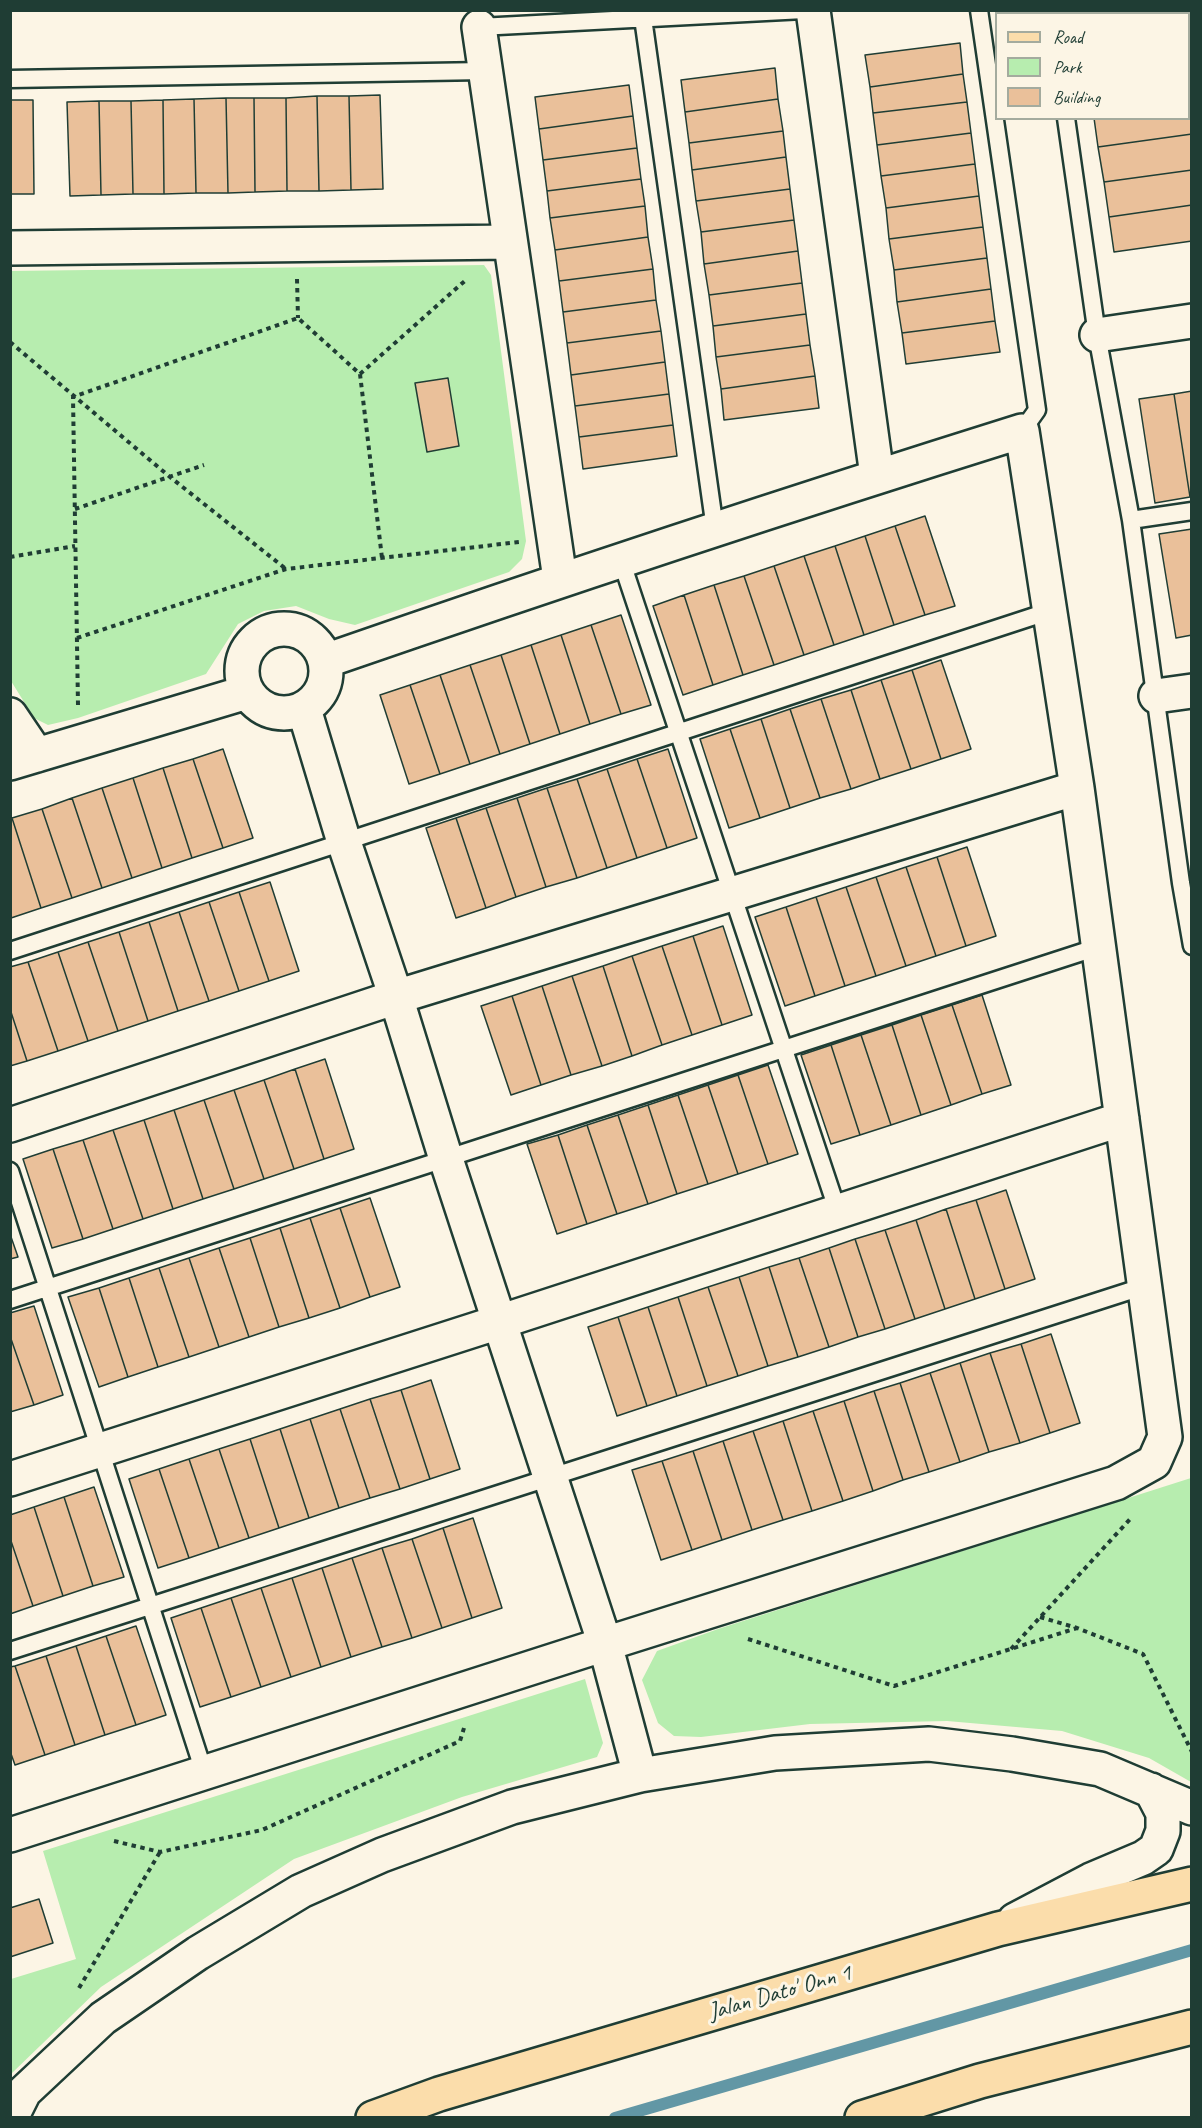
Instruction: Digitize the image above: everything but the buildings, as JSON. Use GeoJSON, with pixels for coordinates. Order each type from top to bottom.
{"type":"FeatureCollection","features":[{"type":"Feature","properties":{"kind":"main road","name":"Jalan Dato' Onn 1"},"geometry":{"type":"LineString","coordinates":[[373,2118],[443,2106],[998,1929],[1191,1884]]}},
{"type":"Feature","properties":{"kind":"main road"},"geometry":{"type":"LineString","coordinates":[[862,2118],[980,2081],[1191,2027]]}},
{"type":"Feature","properties":{"kind":"street"},"geometry":{"type":"LineString","coordinates":[[813,10],[877,476]]}},
{"type":"Feature","properties":{"kind":"street"},"geometry":{"type":"LineString","coordinates":[[479,27],[560,579]]}},
{"type":"Feature","properties":{"kind":"street"},"geometry":{"type":"LineString","coordinates":[[10,248],[510,242]]}},
{"type":"Feature","properties":{"kind":"street"},"geometry":{"type":"LineString","coordinates":[[1097,335],[1191,321]]}},
{"type":"Feature","properties":{"kind":"street"},"geometry":{"type":"LineString","coordinates":[[10,1835],[604,1644],[1116,1483],[1154,1462],[1165,1437],[1077,788],[1023,431],[560,579],[325,661]]}},
{"type":"Feature","properties":{"kind":"street"},"geometry":{"type":"LineString","coordinates":[[287,629],[299,632],[313,640],[323,653],[327,668],[325,684],[317,698],[304,709],[289,713],[272,712],[258,705],[247,692],[242,677],[243,661],[247,650],[263,634],[287,629]]}},
{"type":"Feature","properties":{"kind":"street"},"geometry":{"type":"LineString","coordinates":[[1156,696],[1191,691]]}},
{"type":"Feature","properties":{"kind":"street"},"geometry":{"type":"LineString","coordinates":[[10,715],[24,758],[247,692]]}},
{"type":"Feature","properties":{"kind":"street"},"geometry":{"type":"LineString","coordinates":[[304,709],[344,842],[604,1644],[640,1775]]}},
{"type":"Feature","properties":{"kind":"street"},"geometry":{"type":"LineString","coordinates":[[10,1125],[396,997],[1077,788]]}},
{"type":"Feature","properties":{"kind":"street"},"geometry":{"type":"LineString","coordinates":[[10,1479],[1122,1119]]}},
{"type":"Feature","properties":{"kind":"street"},"geometry":{"type":"LineString","coordinates":[[11,2118],[24,2092],[103,2018],[198,1953],[301,1891],[382,1855],[512,1807],[640,1775],[775,1753],[929,1744],[1100,1768],[1191,1808]]}},
{"type":"Feature","properties":{"kind":"street"},"geometry":{"type":"LineString","coordinates":[[998,1929],[1091,1880],[1143,1858],[1156,1849],[1163,1831],[1163,1813],[1151,1790]]}},
{"type":"Feature","properties":{"kind":"lane"},"geometry":{"type":"LineString","coordinates":[[479,27],[804,10]]}},
{"type":"Feature","properties":{"kind":"lane"},"geometry":{"type":"LineString","coordinates":[[979,10],[1037,410],[1023,431]]}},
{"type":"Feature","properties":{"kind":"lane"},"geometry":{"type":"LineString","coordinates":[[643,18],[715,529]]}},
{"type":"Feature","properties":{"kind":"lane"},"geometry":{"type":"LineString","coordinates":[[10,79],[485,71]]}},
{"type":"Feature","properties":{"kind":"lane"},"geometry":{"type":"LineString","coordinates":[[1066,120],[1097,335],[1131,520],[1186,882],[1191,946]]}},
{"type":"Feature","properties":{"kind":"lane"},"geometry":{"type":"LineString","coordinates":[[1131,520],[1191,511]]}},
{"type":"Feature","properties":{"kind":"lane"},"geometry":{"type":"LineString","coordinates":[[621,560],[838,1212]]}},
{"type":"Feature","properties":{"kind":"lane"},"geometry":{"type":"LineString","coordinates":[[10,951],[1050,611]]}},
{"type":"Feature","properties":{"kind":"lane"},"geometry":{"type":"LineString","coordinates":[[10,1300],[1098,947]]}},
{"type":"Feature","properties":{"kind":"lane"},"geometry":{"type":"LineString","coordinates":[[10,1171],[204,1772]]}},
{"type":"Feature","properties":{"kind":"lane"},"geometry":{"type":"LineString","coordinates":[[10,1651],[1145,1286]]}},
{"type":"Feature","properties":{"kind":"path"},"geometry":{"type":"LineString","coordinates":[[360,374],[510,242]]}},
{"type":"Feature","properties":{"kind":"path"},"geometry":{"type":"LineString","coordinates":[[73,397],[298,318],[360,374],[382,558]]}},
{"type":"Feature","properties":{"kind":"path"},"geometry":{"type":"LineString","coordinates":[[10,342],[170,477],[286,569]]}},
{"type":"Feature","properties":{"kind":"path"},"geometry":{"type":"LineString","coordinates":[[73,397],[78,742]]}},
{"type":"Feature","properties":{"kind":"path"},"geometry":{"type":"LineString","coordinates":[[75,509],[204,465]]}},
{"type":"Feature","properties":{"kind":"path"},"geometry":{"type":"LineString","coordinates":[[77,638],[286,569],[554,538]]}},
{"type":"Feature","properties":{"kind":"path"},"geometry":{"type":"LineString","coordinates":[[10,556],[75,546]]}},
{"type":"Feature","properties":{"kind":"path"},"geometry":{"type":"LineString","coordinates":[[1010,1649],[1136,1513],[1130,1475]]}},
{"type":"Feature","properties":{"kind":"path"},"geometry":{"type":"LineString","coordinates":[[1040,1617],[1077,1628],[1143,1654],[1191,1752]]}},
{"type":"Feature","properties":{"kind":"path"},"geometry":{"type":"LineString","coordinates":[[740,1636],[894,1686],[1077,1628]]}},
{"type":"Feature","properties":{"kind":"path"},"geometry":{"type":"LineString","coordinates":[[74,1996],[160,1852],[262,1830],[460,1742],[479,1684]]}},
{"type":"Feature","properties":{"kind":"green space"},"geometry":{"type":"Polygon","coordinates":[[[484,265],[491,275],[526,541],[522,559],[509,572],[355,625],[329,619],[296,606],[264,611],[238,624],[206,674],[78,718],[48,725],[34,718],[11,681],[10,271],[484,265]]]}},
{"type":"Feature","properties":{"kind":"green space"},"geometry":{"type":"Polygon","coordinates":[[[1191,1478],[1191,1782],[1149,1758],[1062,1731],[947,1721],[810,1724],[701,1737],[674,1736],[658,1723],[642,1680],[657,1651],[718,1629],[1191,1478]]]}},
{"type":"Feature","properties":{"kind":"green space"},"geometry":{"type":"Polygon","coordinates":[[[585,1679],[603,1743],[597,1757],[462,1797],[294,1859],[101,1987],[11,2074],[11,1979],[76,1959],[43,1851],[585,1679]]]}},
{"type":"Feature","properties":{"kind":"waterway"},"geometry":{"type":"LineString","coordinates":[[615,2118],[1192,1950]]}}]}
